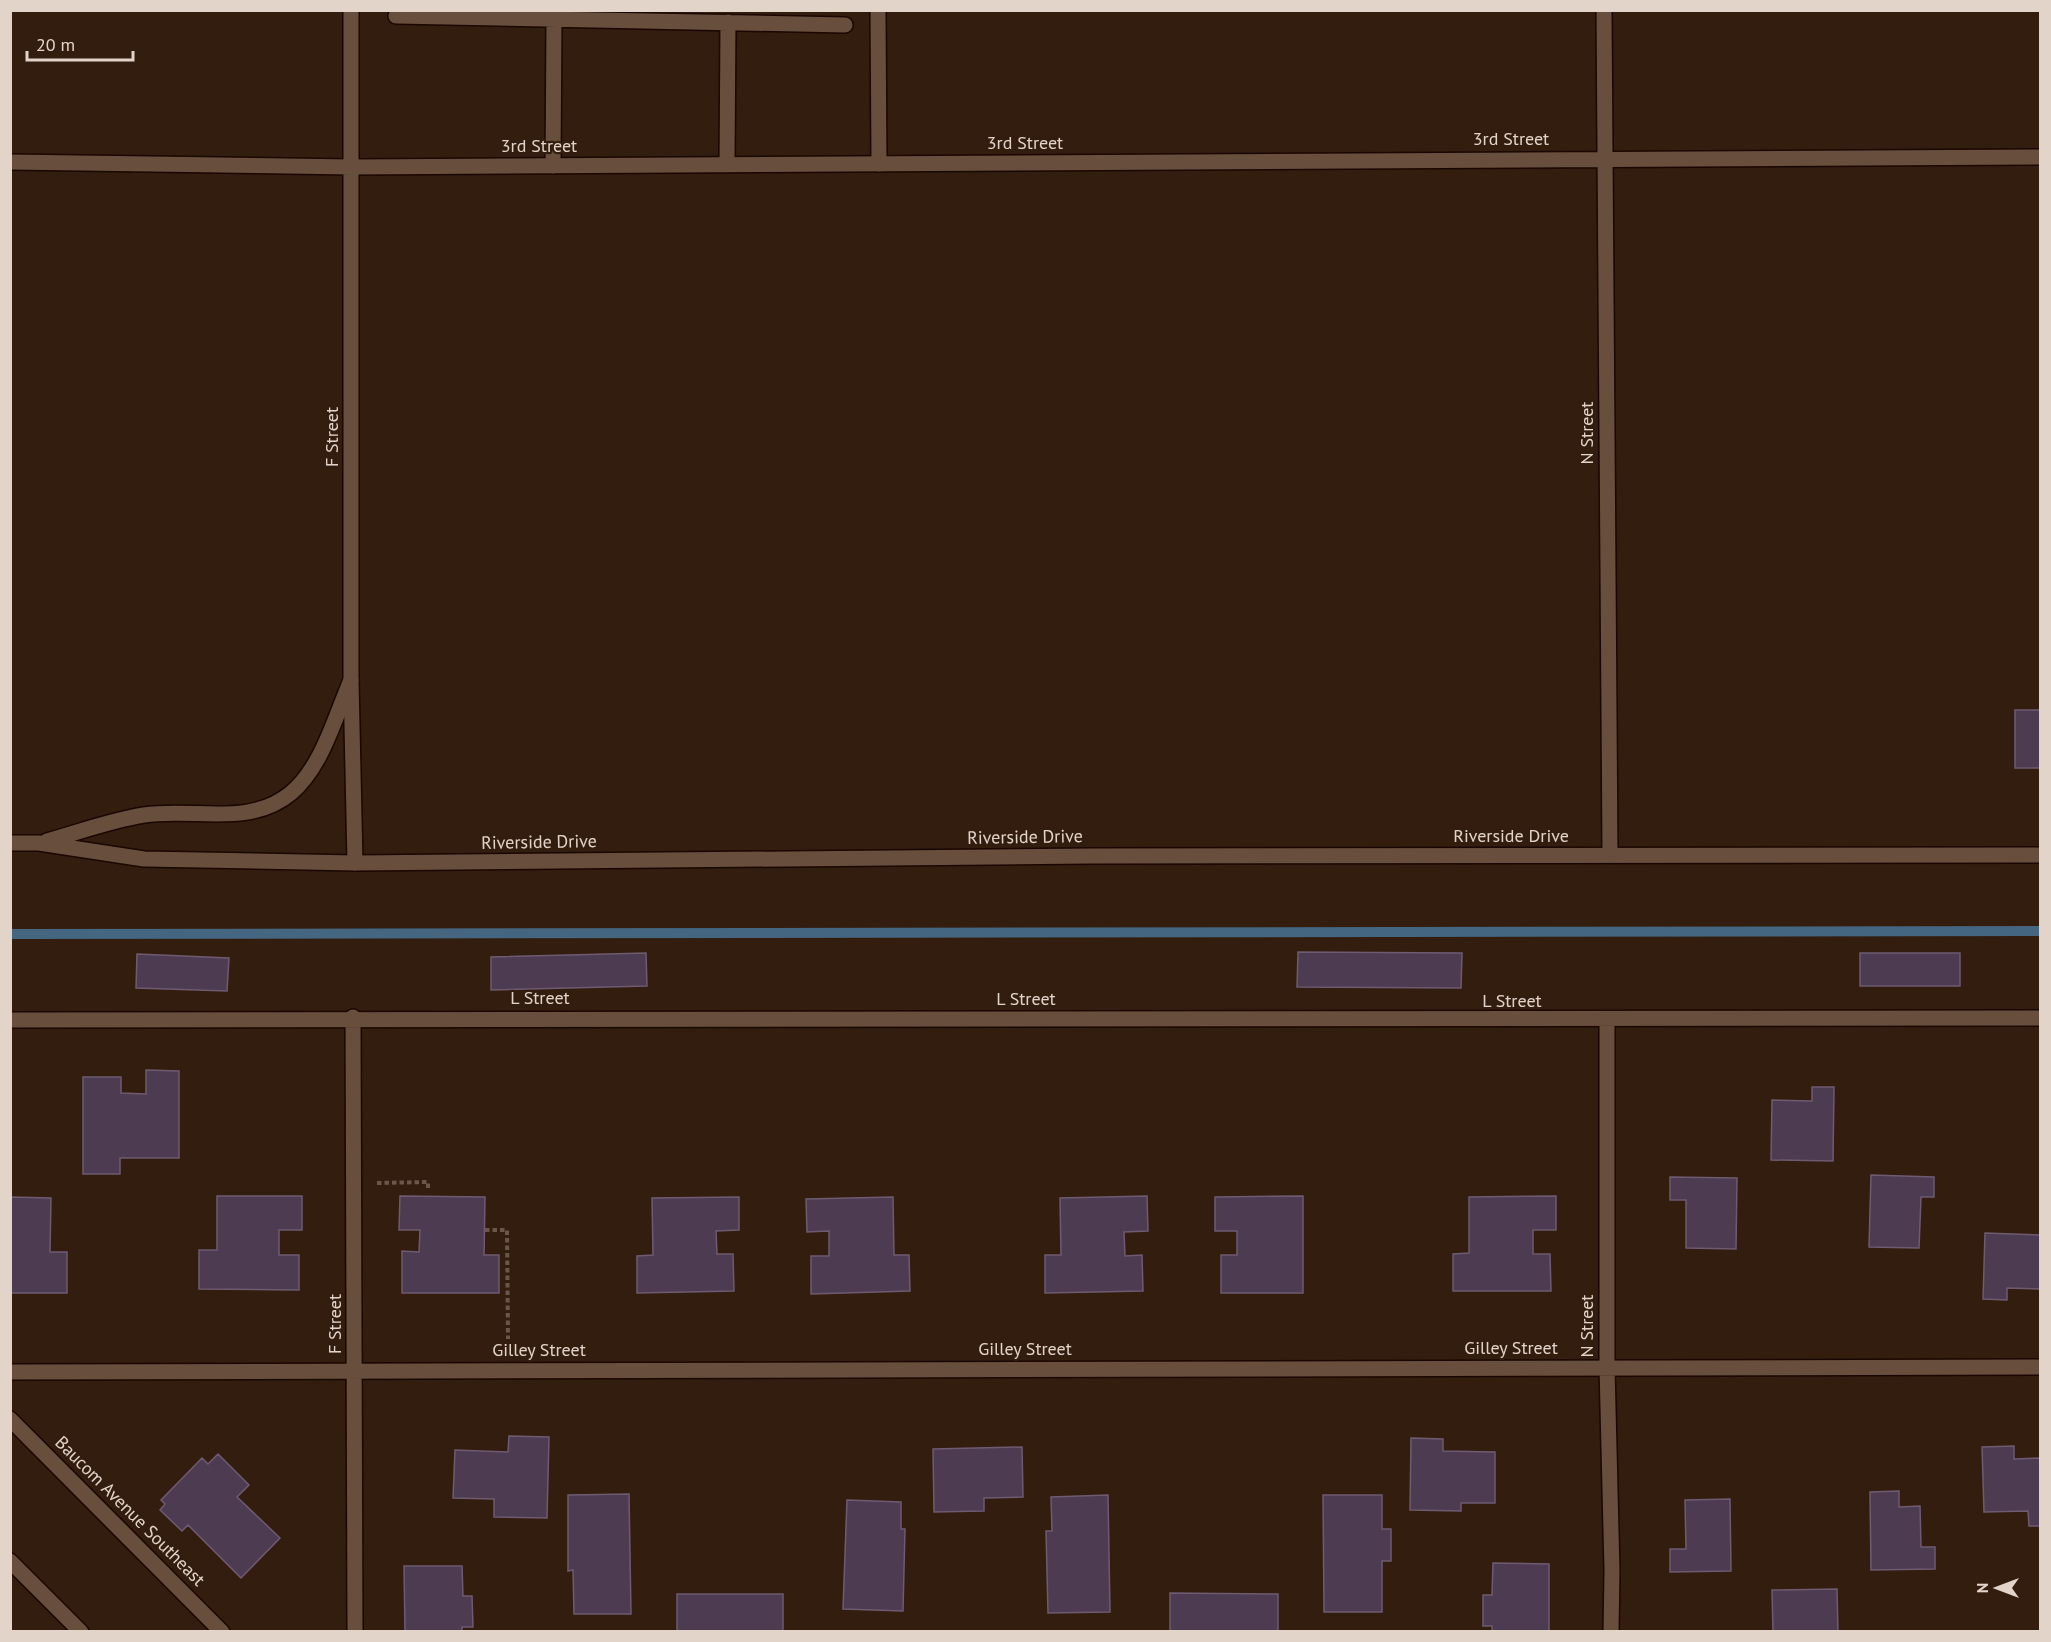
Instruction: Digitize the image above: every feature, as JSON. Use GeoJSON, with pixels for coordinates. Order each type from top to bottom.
{"type":"FeatureCollection","features":[{"type":"Feature","properties":{"kind":"street","name":"F Street"},"geometry":{"type":"LineString","coordinates":[[351,10],[351,680],[355,863]]}},
{"type":"Feature","properties":{"kind":"street"},"geometry":{"type":"LineString","coordinates":[[878,10],[879,164]]}},
{"type":"Feature","properties":{"kind":"street","name":"N Street"},"geometry":{"type":"LineString","coordinates":[[1605,10],[1610,855]]}},
{"type":"Feature","properties":{"kind":"street"},"geometry":{"type":"LineString","coordinates":[[396,16],[468,14],[554,19],[845,25]]}},
{"type":"Feature","properties":{"kind":"street"},"geometry":{"type":"LineString","coordinates":[[553,166],[554,19]]}},
{"type":"Feature","properties":{"kind":"street"},"geometry":{"type":"LineString","coordinates":[[727,164],[728,22]]}},
{"type":"Feature","properties":{"kind":"street","name":"3rd Street"},"geometry":{"type":"LineString","coordinates":[[10,162],[352,167],[2040,157]]}},
{"type":"Feature","properties":{"kind":"street"},"geometry":{"type":"LineString","coordinates":[[39,843],[145,815],[242,813],[267,807],[290,794],[307,774],[351,680]]}},
{"type":"Feature","properties":{"kind":"street","name":"Riverside Drive"},"geometry":{"type":"LineString","coordinates":[[10,843],[39,843],[144,859],[355,863],[1091,856],[2040,855]]}},
{"type":"Feature","properties":{"kind":"street","name":"F Street"},"geometry":{"type":"LineString","coordinates":[[353,1017],[355,1632]]}},
{"type":"Feature","properties":{"kind":"street","name":"L Street"},"geometry":{"type":"LineString","coordinates":[[10,1020],[353,1017],[1606,1021],[2040,1018]]}},
{"type":"Feature","properties":{"kind":"street","name":"N Street"},"geometry":{"type":"LineString","coordinates":[[1606,1021],[1606,1367],[1612,1571],[1611,1632]]}},
{"type":"Feature","properties":{"kind":"street","name":"Gilley Street"},"geometry":{"type":"LineString","coordinates":[[10,1372],[2040,1366]]}},
{"type":"Feature","properties":{"kind":"street","name":"Baucom Avenue Southeast"},"geometry":{"type":"LineString","coordinates":[[10,1419],[222,1632]]}},
{"type":"Feature","properties":{"kind":"street"},"geometry":{"type":"LineString","coordinates":[[10,1561],[81,1632]]}},
{"type":"Feature","properties":{"kind":"path"},"geometry":{"type":"LineString","coordinates":[[354,1183],[428,1182],[428,1191]]}},
{"type":"Feature","properties":{"kind":"path"},"geometry":{"type":"LineString","coordinates":[[485,1230],[507,1230],[508,1339]]}},
{"type":"Feature","properties":{"kind":"building"},"geometry":{"type":"Polygon","coordinates":[[[2015,710],[2040,710],[2040,768],[2015,768],[2015,710]]]}},
{"type":"Feature","properties":{"kind":"building"},"geometry":{"type":"Polygon","coordinates":[[[1298,952],[1462,953],[1461,988],[1297,987],[1298,952]]]}},
{"type":"Feature","properties":{"kind":"building"},"geometry":{"type":"Polygon","coordinates":[[[646,953],[647,986],[491,990],[491,957],[646,953]]]}},
{"type":"Feature","properties":{"kind":"building"},"geometry":{"type":"Polygon","coordinates":[[[1860,953],[1960,953],[1960,986],[1860,986],[1860,953]]]}},
{"type":"Feature","properties":{"kind":"building"},"geometry":{"type":"Polygon","coordinates":[[[137,954],[229,958],[227,991],[136,988],[137,954]]]}},
{"type":"Feature","properties":{"kind":"building"},"geometry":{"type":"Polygon","coordinates":[[[146,1070],[179,1071],[179,1158],[120,1158],[120,1174],[83,1174],[83,1077],[121,1077],[121,1093],[146,1094],[146,1070]]]}},
{"type":"Feature","properties":{"kind":"building"},"geometry":{"type":"Polygon","coordinates":[[[1812,1087],[1834,1087],[1833,1161],[1771,1160],[1772,1100],[1812,1101],[1812,1087]]]}},
{"type":"Feature","properties":{"kind":"building"},"geometry":{"type":"Polygon","coordinates":[[[1871,1175],[1934,1177],[1934,1197],[1921,1197],[1919,1248],[1869,1247],[1871,1175]]]}},
{"type":"Feature","properties":{"kind":"building"},"geometry":{"type":"Polygon","coordinates":[[[1670,1177],[1737,1178],[1736,1249],[1686,1248],[1686,1200],[1670,1200],[1670,1177]]]}},
{"type":"Feature","properties":{"kind":"building"},"geometry":{"type":"Polygon","coordinates":[[[217,1196],[302,1196],[302,1230],[279,1230],[279,1255],[299,1255],[299,1290],[199,1289],[199,1250],[217,1250],[217,1196]]]}},
{"type":"Feature","properties":{"kind":"building"},"geometry":{"type":"Polygon","coordinates":[[[400,1196],[485,1197],[484,1255],[499,1255],[499,1293],[402,1293],[402,1251],[419,1252],[420,1230],[399,1230],[400,1196]]]}},
{"type":"Feature","properties":{"kind":"building"},"geometry":{"type":"Polygon","coordinates":[[[1147,1196],[1148,1231],[1124,1232],[1125,1256],[1142,1255],[1143,1291],[1045,1293],[1045,1255],[1061,1255],[1060,1198],[1147,1196]]]}},
{"type":"Feature","properties":{"kind":"building"},"geometry":{"type":"Polygon","coordinates":[[[1303,1196],[1303,1293],[1221,1293],[1221,1255],[1237,1255],[1237,1231],[1215,1231],[1215,1197],[1303,1196]]]}},
{"type":"Feature","properties":{"kind":"building"},"geometry":{"type":"Polygon","coordinates":[[[1556,1196],[1556,1230],[1533,1230],[1533,1254],[1550,1254],[1551,1291],[1453,1291],[1453,1254],[1469,1253],[1469,1197],[1556,1196]]]}},
{"type":"Feature","properties":{"kind":"building"},"geometry":{"type":"Polygon","coordinates":[[[10,1197],[51,1198],[50,1252],[67,1252],[67,1293],[10,1293],[10,1197]]]}},
{"type":"Feature","properties":{"kind":"building"},"geometry":{"type":"Polygon","coordinates":[[[739,1197],[739,1230],[716,1231],[717,1254],[733,1254],[734,1291],[637,1293],[637,1256],[653,1255],[652,1198],[739,1197]]]}},
{"type":"Feature","properties":{"kind":"building"},"geometry":{"type":"Polygon","coordinates":[[[893,1197],[894,1255],[909,1255],[910,1291],[811,1294],[811,1256],[829,1256],[829,1231],[807,1232],[806,1199],[893,1197]]]}},
{"type":"Feature","properties":{"kind":"building"},"geometry":{"type":"Polygon","coordinates":[[[1985,1233],[2040,1235],[2040,1289],[2007,1288],[2007,1300],[1983,1299],[1985,1233]]]}},
{"type":"Feature","properties":{"kind":"building"},"geometry":{"type":"Polygon","coordinates":[[[509,1436],[549,1437],[547,1518],[494,1517],[494,1499],[453,1498],[455,1450],[508,1452],[509,1436]]]}},
{"type":"Feature","properties":{"kind":"building"},"geometry":{"type":"Polygon","coordinates":[[[1411,1438],[1443,1439],[1443,1451],[1495,1452],[1495,1503],[1461,1503],[1461,1511],[1410,1510],[1411,1438]]]}},
{"type":"Feature","properties":{"kind":"building"},"geometry":{"type":"Polygon","coordinates":[[[2014,1446],[2014,1459],[2040,1458],[2040,1526],[2029,1526],[2028,1511],[1984,1512],[1982,1447],[2014,1446]]]}},
{"type":"Feature","properties":{"kind":"building"},"geometry":{"type":"Polygon","coordinates":[[[1022,1447],[1023,1497],[984,1498],[984,1511],[934,1512],[933,1449],[1022,1447]]]}},
{"type":"Feature","properties":{"kind":"building"},"geometry":{"type":"Polygon","coordinates":[[[218,1454],[249,1485],[237,1497],[280,1538],[241,1578],[188,1525],[182,1531],[160,1510],[165,1504],[161,1500],[202,1458],[208,1464],[218,1454]]]}},
{"type":"Feature","properties":{"kind":"building"},"geometry":{"type":"Polygon","coordinates":[[[1899,1491],[1899,1507],[1920,1506],[1921,1547],[1935,1547],[1935,1569],[1871,1570],[1870,1492],[1899,1491]]]}},
{"type":"Feature","properties":{"kind":"building"},"geometry":{"type":"Polygon","coordinates":[[[629,1494],[631,1614],[574,1614],[573,1570],[568,1571],[568,1495],[629,1494]]]}},
{"type":"Feature","properties":{"kind":"building"},"geometry":{"type":"Polygon","coordinates":[[[1108,1495],[1110,1612],[1048,1613],[1046,1531],[1052,1531],[1051,1497],[1108,1495]]]}},
{"type":"Feature","properties":{"kind":"building"},"geometry":{"type":"Polygon","coordinates":[[[1323,1495],[1382,1495],[1382,1529],[1391,1529],[1391,1561],[1382,1561],[1382,1612],[1324,1612],[1323,1495]]]}},
{"type":"Feature","properties":{"kind":"building"},"geometry":{"type":"Polygon","coordinates":[[[1730,1499],[1731,1571],[1670,1572],[1670,1549],[1686,1549],[1685,1500],[1730,1499]]]}},
{"type":"Feature","properties":{"kind":"building"},"geometry":{"type":"Polygon","coordinates":[[[847,1500],[901,1502],[901,1529],[905,1529],[903,1611],[843,1609],[847,1500]]]}},
{"type":"Feature","properties":{"kind":"building"},"geometry":{"type":"Polygon","coordinates":[[[1493,1563],[1549,1564],[1549,1632],[1492,1632],[1492,1626],[1483,1626],[1483,1595],[1492,1595],[1493,1563]]]}},
{"type":"Feature","properties":{"kind":"building"},"geometry":{"type":"Polygon","coordinates":[[[404,1566],[462,1566],[463,1596],[472,1596],[473,1627],[462,1627],[462,1632],[405,1632],[404,1566]]]}},
{"type":"Feature","properties":{"kind":"building"},"geometry":{"type":"Polygon","coordinates":[[[1837,1589],[1838,1632],[1773,1632],[1772,1590],[1837,1589]]]}},
{"type":"Feature","properties":{"kind":"building"},"geometry":{"type":"Polygon","coordinates":[[[1170,1593],[1278,1594],[1278,1632],[1170,1632],[1170,1593]]]}},
{"type":"Feature","properties":{"kind":"building"},"geometry":{"type":"Polygon","coordinates":[[[677,1594],[783,1594],[783,1632],[677,1632],[677,1594]]]}},
{"type":"Feature","properties":{"kind":"waterway"},"geometry":{"type":"LineString","coordinates":[[10,934],[2040,931]]}}]}
